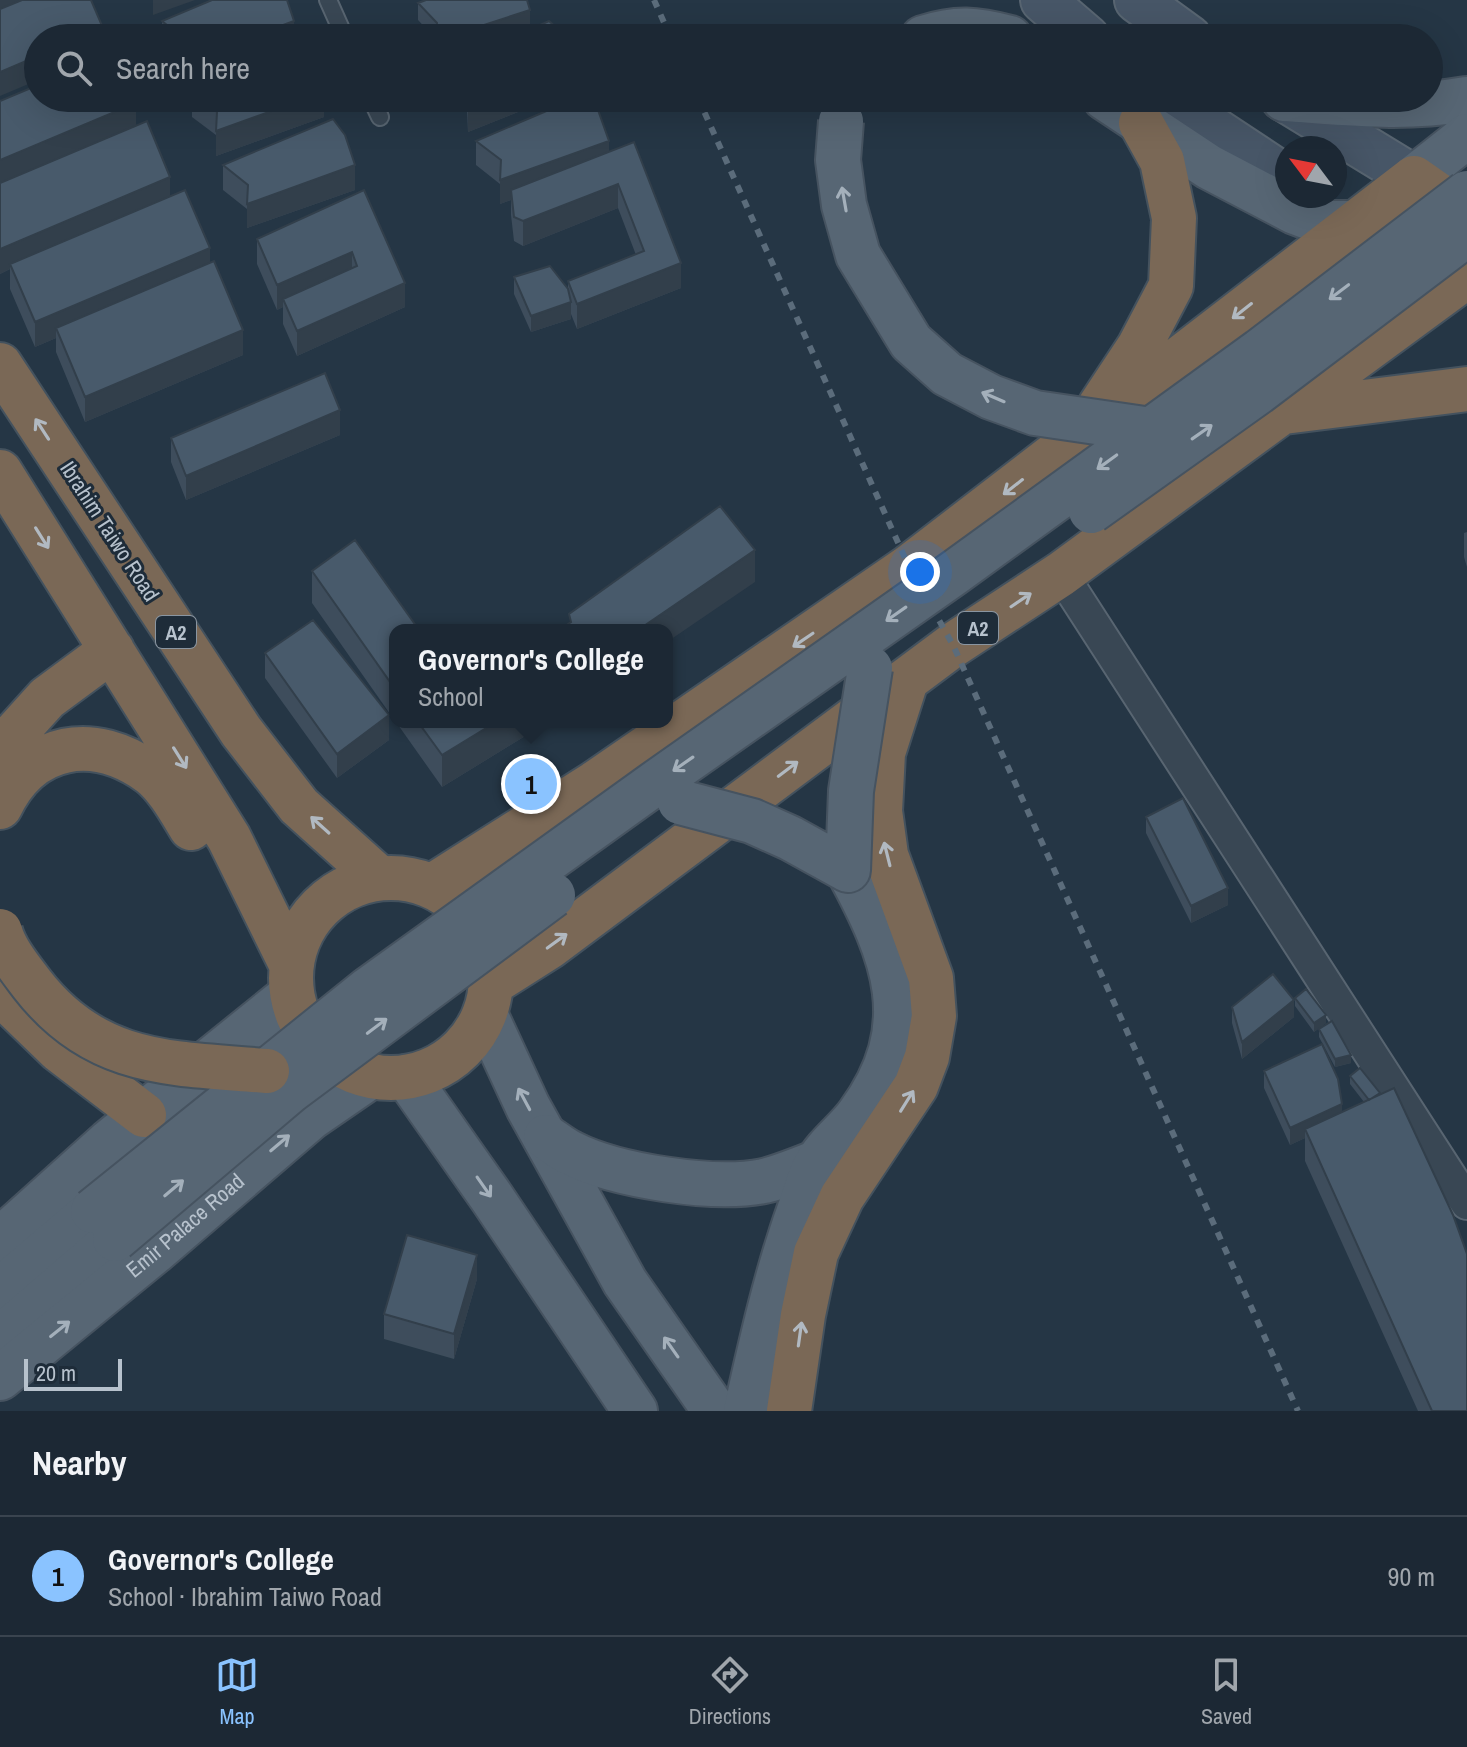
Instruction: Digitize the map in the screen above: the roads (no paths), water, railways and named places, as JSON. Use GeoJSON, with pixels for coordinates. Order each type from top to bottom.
{"type":"FeatureCollection","features":[{"type":"Feature","properties":{"kind":"highway"},"geometry":{"type":"LineString","coordinates":[[1080,436],[1139,347],[1171,286],[1174,218],[1154,112]]}},
{"type":"Feature","properties":{"kind":"highway"},"geometry":{"type":"LineString","coordinates":[[434,885],[595,783],[909,567],[1414,178],[1467,215]]}},
{"type":"Feature","properties":{"kind":"highway","name":"A2"},"geometry":{"type":"LineString","coordinates":[[389,1077],[432,1070],[454,1056],[472,1037],[488,999],[888,674],[953,645],[1061,574],[1282,412],[1462,286],[1354,223]]}},
{"type":"Feature","properties":{"kind":"highway","name":"Ibrahim Taiwo Road"},"geometry":{"type":"LineString","coordinates":[[0,365],[241,731],[299,806],[378,877]]}},
{"type":"Feature","properties":{"kind":"highway"},"geometry":{"type":"LineString","coordinates":[[1282,412],[1467,389]]}},
{"type":"Feature","properties":{"kind":"highway"},"geometry":{"type":"LineString","coordinates":[[0,472],[229,838],[268,916],[291,979],[306,1033],[334,1062],[389,1077]]}},
{"type":"Feature","properties":{"kind":"highway"},"geometry":{"type":"LineString","coordinates":[[0,750],[47,698],[112,650]]}},
{"type":"Feature","properties":{"kind":"highway"},"geometry":{"type":"LineString","coordinates":[[789,1411],[816,1253],[842,1197],[916,1086],[927,1057],[934,1016],[931,978],[886,855],[880,811],[888,674]]}},
{"type":"Feature","properties":{"kind":"highway"},"geometry":{"type":"LineString","coordinates":[[0,807],[7,793],[29,768],[58,751],[84,748],[115,753],[152,774],[229,885],[268,916]]}},
{"type":"Feature","properties":{"kind":"highway"},"geometry":{"type":"LineString","coordinates":[[291,979],[301,933],[320,906],[346,886],[378,877],[434,885],[466,909],[486,943],[488,999]]}},
{"type":"Feature","properties":{"kind":"highway"},"geometry":{"type":"LineString","coordinates":[[0,931],[20,968],[37,990],[65,1020],[101,1044],[160,1062],[267,1071]]}},
{"type":"Feature","properties":{"kind":"highway"},"geometry":{"type":"LineString","coordinates":[[0,993],[59,1050],[144,1115]]}},
{"type":"Feature","properties":{"kind":"main road"},"geometry":{"type":"LineString","coordinates":[[1043,0],[1071,24]]}},
{"type":"Feature","properties":{"kind":"main road"},"geometry":{"type":"LineString","coordinates":[[1137,0],[1170,24]]}},
{"type":"Feature","properties":{"kind":"main road"},"geometry":{"type":"LineString","coordinates":[[1443,102],[1467,99]]}},
{"type":"Feature","properties":{"kind":"main road"},"geometry":{"type":"LineString","coordinates":[[846,112],[838,160],[844,205],[858,255],[911,342],[947,374],[1020,408],[1035,413],[1151,430]]}},
{"type":"Feature","properties":{"kind":"main road"},"geometry":{"type":"LineString","coordinates":[[1156,112],[1209,167],[1295,212],[1324,223],[1354,223]]}},
{"type":"Feature","properties":{"kind":"main road"},"geometry":{"type":"LineString","coordinates":[[1158,112],[1275,172]]}},
{"type":"Feature","properties":{"kind":"main road"},"geometry":{"type":"LineString","coordinates":[[1307,112],[1414,178],[1467,136]]}},
{"type":"Feature","properties":{"kind":"main road"},"geometry":{"type":"LineString","coordinates":[[0,1338],[104,1225],[267,1071],[369,989],[954,573],[1272,342],[1467,193]]}},
{"type":"Feature","properties":{"kind":"main road"},"geometry":{"type":"LineString","coordinates":[[1332,208],[1354,223]]}},
{"type":"Feature","properties":{"kind":"main road"},"geometry":{"type":"LineString","coordinates":[[0,1290],[104,1225],[680,802],[888,674],[1467,234]]}},
{"type":"Feature","properties":{"kind":"main road"},"geometry":{"type":"LineString","coordinates":[[746,1411],[785,1251],[816,1163],[860,1113],[876,1087],[891,1050],[897,1008],[889,956],[876,922],[848,870],[851,791],[888,674]]}},
{"type":"Feature","properties":{"kind":"main road"},"geometry":{"type":"LineString","coordinates":[[680,802],[752,821],[848,870]]}},
{"type":"Feature","properties":{"kind":"main road"},"geometry":{"type":"LineString","coordinates":[[0,1240],[109,1142],[144,1115],[291,979]]}},
{"type":"Feature","properties":{"kind":"main road"},"geometry":{"type":"LineString","coordinates":[[488,999],[506,1064],[625,1282],[715,1411]]}},
{"type":"Feature","properties":{"kind":"main road"},"geometry":{"type":"LineString","coordinates":[[389,1077],[492,1198],[635,1411]]}},
{"type":"Feature","properties":{"kind":"main road","name":"Emir Palace Road"},"geometry":{"type":"LineString","coordinates":[[0,1378],[154,1252],[310,1118],[389,1077]]}},
{"type":"Feature","properties":{"kind":"main road"},"geometry":{"type":"LineString","coordinates":[[546,1137],[572,1154],[601,1164],[666,1180],[707,1185],[763,1181],[816,1163]]}},
{"type":"Feature","properties":{"kind":"street"},"geometry":{"type":"LineString","coordinates":[[1061,574],[1467,1203]]}},
{"type":"Feature","properties":{"kind":"lane"},"geometry":{"type":"LineString","coordinates":[[328,0],[339,24]]}},
{"type":"Feature","properties":{"kind":"lane"},"geometry":{"type":"LineString","coordinates":[[378,112],[380,117]]}},
{"type":"Feature","properties":{"kind":"railway"},"geometry":{"type":"LineString","coordinates":[[654,0],[665,24]]}},
{"type":"Feature","properties":{"kind":"railway"},"geometry":{"type":"LineString","coordinates":[[704,112],[909,567],[953,645],[1298,1411]]}},
{"type":"Feature","properties":{"kind":"place","name":"Governor's College"},"geometry":{"type":"Point","coordinates":[531,784]}}]}
